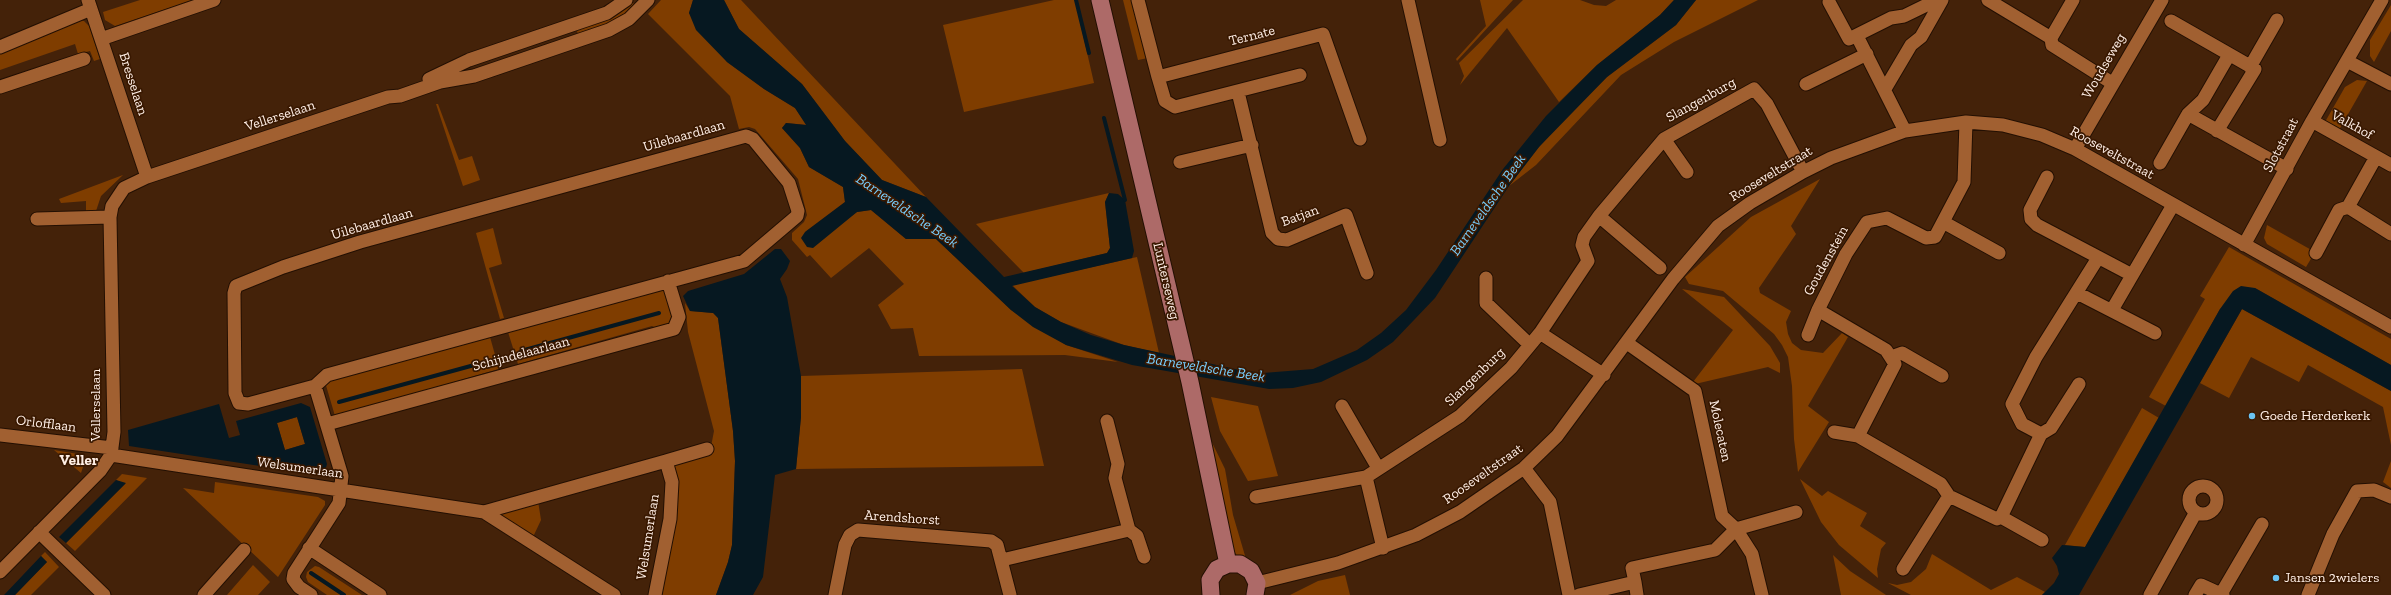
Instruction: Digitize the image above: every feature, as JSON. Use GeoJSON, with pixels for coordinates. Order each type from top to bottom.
{"type":"FeatureCollection","features":[{"type":"Feature","properties":{"kind":"main road","name":"Lunterseweg"},"geometry":{"type":"LineString","coordinates":[[1100,0],[1183,354],[1228,564]]}},
{"type":"Feature","properties":{"kind":"main road"},"geometry":{"type":"LineString","coordinates":[[1207,594],[1210,580],[1216,569],[1228,564],[1240,564],[1251,571],[1256,589]]}},
{"type":"Feature","properties":{"kind":"street"},"geometry":{"type":"LineString","coordinates":[[101,38],[214,0]]}},
{"type":"Feature","properties":{"kind":"street","name":"Vellerselaan"},"geometry":{"type":"LineString","coordinates":[[388,97],[397,91],[438,76],[467,62],[607,13],[626,0]]}},
{"type":"Feature","properties":{"kind":"street","name":"Vellerselaan"},"geometry":{"type":"LineString","coordinates":[[0,572],[103,467],[111,452],[114,432],[110,218],[112,206],[118,195],[135,182],[147,177],[388,97],[400,96],[440,82],[472,77],[609,30],[629,19],[648,0]]}},
{"type":"Feature","properties":{"kind":"street"},"geometry":{"type":"LineString","coordinates":[[1138,0],[1165,101],[1175,107],[1300,75]]}},
{"type":"Feature","properties":{"kind":"street"},"geometry":{"type":"LineString","coordinates":[[1408,0],[1440,140]]}},
{"type":"Feature","properties":{"kind":"street"},"geometry":{"type":"LineString","coordinates":[[1829,2],[1849,39],[1891,18],[1904,16],[1937,0]]}},
{"type":"Feature","properties":{"kind":"street"},"geometry":{"type":"LineString","coordinates":[[1885,88],[1911,45],[1921,37],[1942,0]]}},
{"type":"Feature","properties":{"kind":"street"},"geometry":{"type":"LineString","coordinates":[[1988,0],[2051,38]]}},
{"type":"Feature","properties":{"kind":"street"},"geometry":{"type":"LineString","coordinates":[[2073,0],[2051,38],[2052,45],[2112,83]]}},
{"type":"Feature","properties":{"kind":"street","name":"Woudseweg"},"geometry":{"type":"LineString","coordinates":[[2075,149],[2112,83],[2162,0]]}},
{"type":"Feature","properties":{"kind":"street","name":"Slotstraat"},"geometry":{"type":"LineString","coordinates":[[2244,245],[2312,121],[2382,0]]}},
{"type":"Feature","properties":{"kind":"street"},"geometry":{"type":"LineString","coordinates":[[0,47],[89,5]]}},
{"type":"Feature","properties":{"kind":"street","name":"Bresselaan"},"geometry":{"type":"LineString","coordinates":[[89,5],[147,177]]}},
{"type":"Feature","properties":{"kind":"street"},"geometry":{"type":"LineString","coordinates":[[2250,67],[2277,20]]}},
{"type":"Feature","properties":{"kind":"street"},"geometry":{"type":"LineString","coordinates":[[2171,21],[2255,69],[2217,131]]}},
{"type":"Feature","properties":{"kind":"street","name":"Ternate"},"geometry":{"type":"LineString","coordinates":[[1158,77],[1323,34],[1360,139]]}},
{"type":"Feature","properties":{"kind":"street"},"geometry":{"type":"LineString","coordinates":[[1857,36],[1885,88],[1905,131]]}},
{"type":"Feature","properties":{"kind":"street"},"geometry":{"type":"LineString","coordinates":[[1806,84],[1867,54]]}},
{"type":"Feature","properties":{"kind":"street"},"geometry":{"type":"LineString","coordinates":[[2160,163],[2188,114],[2203,100],[2229,55]]}},
{"type":"Feature","properties":{"kind":"street"},"geometry":{"type":"LineString","coordinates":[[0,87],[84,59]]}},
{"type":"Feature","properties":{"kind":"street"},"geometry":{"type":"LineString","coordinates":[[2347,61],[2391,84]]}},
{"type":"Feature","properties":{"kind":"street"},"geometry":{"type":"LineString","coordinates":[[467,62],[463,66],[463,71],[466,75],[472,77]]}},
{"type":"Feature","properties":{"kind":"street","name":"Slangenburg"},"geometry":{"type":"LineString","coordinates":[[1256,497],[1366,477],[1460,416],[1511,368],[1540,333],[1588,261],[1582,245],[1584,237],[1599,216],[1664,139],[1754,89],[1767,104],[1803,172]]}},
{"type":"Feature","properties":{"kind":"street","name":"Batjan"},"geometry":{"type":"LineString","coordinates":[[1238,92],[1252,145],[1272,234],[1278,239],[1287,240],[1346,215],[1366,273]]}},
{"type":"Feature","properties":{"kind":"street"},"geometry":{"type":"LineString","coordinates":[[2188,114],[2286,169]]}},
{"type":"Feature","properties":{"kind":"street","name":"Valkhof"},"geometry":{"type":"LineString","coordinates":[[2312,121],[2391,165]]}},
{"type":"Feature","properties":{"kind":"street","name":"Rooseveltstraat"},"geometry":{"type":"LineString","coordinates":[[1256,589],[1383,548],[1416,535],[1460,512],[1524,468],[1557,436],[1604,375],[1673,279],[1718,226],[1750,203],[1803,172],[1831,158],[1905,131],[1966,122],[2010,127],[2042,135],[2075,149],[2391,327]]}},
{"type":"Feature","properties":{"kind":"street","name":"Goudenstein"},"geometry":{"type":"LineString","coordinates":[[1808,335],[1818,310],[1846,254],[1867,222],[1887,218],[1926,238],[1935,237],[1964,182],[1966,122]]}},
{"type":"Feature","properties":{"kind":"street","name":"Uilebaardlaan"},"geometry":{"type":"LineString","coordinates":[[315,386],[248,404],[239,403],[235,385],[234,293],[236,286],[283,267],[360,242],[746,136],[754,139],[790,187],[797,216],[750,257],[739,262],[668,281]]}},
{"type":"Feature","properties":{"kind":"street","name":"Slangenburg"},"geometry":{"type":"LineString","coordinates":[[1664,139],[1687,172]]}},
{"type":"Feature","properties":{"kind":"street"},"geometry":{"type":"LineString","coordinates":[[1180,162],[1252,145]]}},
{"type":"Feature","properties":{"kind":"street","name":"Valkhof"},"geometry":{"type":"LineString","coordinates":[[2316,253],[2339,210],[2348,207],[2376,157]]}},
{"type":"Feature","properties":{"kind":"street"},"geometry":{"type":"LineString","coordinates":[[2047,177],[2030,210],[2031,219],[2037,225],[2132,275]]}},
{"type":"Feature","properties":{"kind":"street"},"geometry":{"type":"LineString","coordinates":[[2112,310],[2174,205]]}},
{"type":"Feature","properties":{"kind":"street"},"geometry":{"type":"LineString","coordinates":[[2348,207],[2391,234]]}},
{"type":"Feature","properties":{"kind":"street"},"geometry":{"type":"LineString","coordinates":[[1599,216],[1660,268]]}},
{"type":"Feature","properties":{"kind":"street"},"geometry":{"type":"LineString","coordinates":[[37,219],[110,218]]}},
{"type":"Feature","properties":{"kind":"street"},"geometry":{"type":"LineString","coordinates":[[1943,222],[1999,253]]}},
{"type":"Feature","properties":{"kind":"street"},"geometry":{"type":"LineString","coordinates":[[2041,434],[2022,424],[2012,404],[2036,357],[2098,258]]}},
{"type":"Feature","properties":{"kind":"street"},"geometry":{"type":"LineString","coordinates":[[1486,278],[1486,303],[1530,345]]}},
{"type":"Feature","properties":{"kind":"street"},"geometry":{"type":"LineString","coordinates":[[311,595],[299,587],[293,579],[294,572],[339,503],[341,490],[342,476],[315,386],[327,375],[668,281]]}},
{"type":"Feature","properties":{"kind":"street","name":"Schijndelaarlaan"},"geometry":{"type":"LineString","coordinates":[[327,424],[674,329],[679,317],[668,281]]}},
{"type":"Feature","properties":{"kind":"street"},"geometry":{"type":"LineString","coordinates":[[2077,293],[2155,333]]}},
{"type":"Feature","properties":{"kind":"street","name":"Goudenstein"},"geometry":{"type":"LineString","coordinates":[[1818,310],[1886,350],[1891,358]]}},
{"type":"Feature","properties":{"kind":"street"},"geometry":{"type":"LineString","coordinates":[[1540,333],[1604,375]]}},
{"type":"Feature","properties":{"kind":"street","name":"Molecaten"},"geometry":{"type":"LineString","coordinates":[[1627,343],[1695,391],[1722,516],[1736,529],[1752,554],[1762,595]]}},
{"type":"Feature","properties":{"kind":"street"},"geometry":{"type":"LineString","coordinates":[[1858,436],[1895,364],[1891,358],[1902,353],[1942,376]]}},
{"type":"Feature","properties":{"kind":"street"},"geometry":{"type":"LineString","coordinates":[[2001,517],[2041,434],[2050,428],[2079,384]]}},
{"type":"Feature","properties":{"kind":"street"},"geometry":{"type":"LineString","coordinates":[[1342,406],[1378,468]]}},
{"type":"Feature","properties":{"kind":"street"},"geometry":{"type":"LineString","coordinates":[[1107,421],[1118,464],[1115,478],[1129,530],[1137,536],[1144,557]]}},
{"type":"Feature","properties":{"kind":"street"},"geometry":{"type":"LineString","coordinates":[[1834,432],[1858,436],[1941,484],[1949,496],[1997,519],[2001,517],[2042,540]]}},
{"type":"Feature","properties":{"kind":"street","name":"Orlofflaan"},"geometry":{"type":"LineString","coordinates":[[0,435],[111,452]]}},
{"type":"Feature","properties":{"kind":"street","name":"Welsumerlaan"},"geometry":{"type":"LineString","coordinates":[[484,512],[707,449]]}},
{"type":"Feature","properties":{"kind":"street","name":"Welsumerlaan"},"geometry":{"type":"LineString","coordinates":[[111,452],[484,512],[614,595]]}},
{"type":"Feature","properties":{"kind":"street","name":"Welsumerlaan"},"geometry":{"type":"LineString","coordinates":[[655,595],[670,519],[672,482],[666,461]]}},
{"type":"Feature","properties":{"kind":"street"},"geometry":{"type":"LineString","coordinates":[[1524,468],[1550,502],[1569,595]]}},
{"type":"Feature","properties":{"kind":"street"},"geometry":{"type":"LineString","coordinates":[[1366,477],[1383,548]]}},
{"type":"Feature","properties":{"kind":"street"},"geometry":{"type":"LineString","coordinates":[[2308,595],[2333,534],[2357,491],[2374,490],[2391,497]]}},
{"type":"Feature","properties":{"kind":"street"},"geometry":{"type":"LineString","coordinates":[[1903,569],[1949,496]]}},
{"type":"Feature","properties":{"kind":"street"},"geometry":{"type":"LineString","coordinates":[[1579,595],[1636,589],[1632,568],[1715,550],[1736,529],[1796,512]]}},
{"type":"Feature","properties":{"kind":"street"},"geometry":{"type":"LineString","coordinates":[[2150,595],[2196,512]]}},
{"type":"Feature","properties":{"kind":"street"},"geometry":{"type":"LineString","coordinates":[[2195,595],[2201,585],[2222,594],[2262,524]]}},
{"type":"Feature","properties":{"kind":"street","name":"Arendshorst"},"geometry":{"type":"LineString","coordinates":[[835,595],[845,545],[850,535],[858,530],[991,541],[997,545],[1010,595]]}},
{"type":"Feature","properties":{"kind":"street"},"geometry":{"type":"LineString","coordinates":[[1002,560],[1129,530]]}},
{"type":"Feature","properties":{"kind":"street"},"geometry":{"type":"LineString","coordinates":[[39,532],[104,595]]}},
{"type":"Feature","properties":{"kind":"street"},"geometry":{"type":"LineString","coordinates":[[309,548],[380,595]]}},
{"type":"Feature","properties":{"kind":"street"},"geometry":{"type":"LineString","coordinates":[[204,595],[244,550]]}},
{"type":"Feature","properties":{"kind":"shaded area"},"geometry":{"type":"Polygon","coordinates":[[[140,0],[193,0],[115,26],[105,20],[103,12],[140,0]]]}},
{"type":"Feature","properties":{"kind":"shaded area"},"geometry":{"type":"Polygon","coordinates":[[[630,0],[637,7],[628,16],[579,37],[576,28],[630,0]]]}},
{"type":"Feature","properties":{"kind":"shaded area"},"geometry":{"type":"Polygon","coordinates":[[[661,0],[693,0],[689,13],[727,62],[764,89],[795,108],[807,125],[786,123],[782,128],[800,148],[809,167],[843,187],[845,202],[805,232],[841,223],[857,212],[871,210],[906,239],[936,239],[1011,310],[1066,345],[1118,362],[1065,355],[919,356],[913,328],[891,329],[878,305],[904,284],[869,248],[831,278],[810,255],[807,257],[792,240],[792,233],[804,222],[807,215],[798,179],[755,129],[749,127],[739,129],[730,96],[648,14],[661,0]]]}},
{"type":"Feature","properties":{"kind":"shaded area"},"geometry":{"type":"Polygon","coordinates":[[[724,0],[741,0],[926,197],[882,180],[845,141],[802,84],[739,29],[724,0]]]}},
{"type":"Feature","properties":{"kind":"shaded area"},"geometry":{"type":"Polygon","coordinates":[[[1054,0],[1075,0],[1094,83],[964,112],[943,25],[1054,0]]]}},
{"type":"Feature","properties":{"kind":"shaded area"},"geometry":{"type":"Polygon","coordinates":[[[1123,0],[1132,0],[1148,58],[1138,60],[1123,0]]]}},
{"type":"Feature","properties":{"kind":"shaded area"},"geometry":{"type":"Polygon","coordinates":[[[1480,0],[1513,0],[1457,61],[1456,59],[1486,26],[1480,0]]]}},
{"type":"Feature","properties":{"kind":"shaded area"},"geometry":{"type":"Polygon","coordinates":[[[1523,0],[1580,0],[1594,5],[1606,6],[1616,0],[1674,0],[1660,15],[1597,65],[1559,102],[1507,28],[1460,85],[1464,76],[1459,63],[1523,0]]]}},
{"type":"Feature","properties":{"kind":"shaded area"},"geometry":{"type":"Polygon","coordinates":[[[1696,0],[1758,0],[1674,42],[1621,75],[1536,165],[1509,186],[1539,147],[1568,115],[1607,77],[1676,25],[1696,0]]]}},
{"type":"Feature","properties":{"kind":"shaded area"},"geometry":{"type":"Polygon","coordinates":[[[2391,5],[2391,31],[2374,62],[2370,56],[2370,40],[2391,5]]]}},
{"type":"Feature","properties":{"kind":"shaded area"},"geometry":{"type":"Polygon","coordinates":[[[79,20],[84,21],[89,26],[100,59],[94,61],[90,51],[78,54],[75,44],[0,70],[0,52],[79,20]]]}},
{"type":"Feature","properties":{"kind":"shaded area"},"geometry":{"type":"Polygon","coordinates":[[[2357,80],[2367,81],[2339,130],[2325,122],[2345,87],[2357,80]]]}},
{"type":"Feature","properties":{"kind":"shaded area"},"geometry":{"type":"Polygon","coordinates":[[[436,104],[438,104],[459,160],[472,156],[480,180],[463,186],[436,104]]]}},
{"type":"Feature","properties":{"kind":"shaded area"},"geometry":{"type":"Polygon","coordinates":[[[123,175],[101,196],[96,211],[86,212],[86,201],[61,203],[59,199],[123,175]]]}},
{"type":"Feature","properties":{"kind":"shaded area"},"geometry":{"type":"Polygon","coordinates":[[[1820,179],[1791,226],[1796,234],[1759,288],[1760,293],[1791,311],[1786,322],[1788,334],[1792,343],[1801,350],[1823,353],[1842,333],[1848,337],[1808,406],[1829,422],[1798,472],[1794,439],[1792,386],[1788,357],[1782,345],[1774,334],[1723,291],[1689,284],[1685,277],[1751,217],[1820,179]]]}},
{"type":"Feature","properties":{"kind":"shaded area"},"geometry":{"type":"Polygon","coordinates":[[[1109,193],[1105,202],[1110,248],[1107,253],[1024,273],[976,224],[1109,193]]]}},
{"type":"Feature","properties":{"kind":"shaded area"},"geometry":{"type":"Polygon","coordinates":[[[2267,225],[2315,252],[2306,267],[2267,244],[2264,238],[2267,225]]]}},
{"type":"Feature","properties":{"kind":"shaded area"},"geometry":{"type":"Polygon","coordinates":[[[493,228],[502,264],[489,268],[504,318],[500,319],[476,233],[493,228]]]}},
{"type":"Feature","properties":{"kind":"shaded area"},"geometry":{"type":"Polygon","coordinates":[[[2229,247],[2391,339],[2391,365],[2255,288],[2220,309],[2166,406],[2149,397],[2205,299],[2200,296],[2229,247]]]}},
{"type":"Feature","properties":{"kind":"shaded area"},"geometry":{"type":"Polygon","coordinates":[[[1137,257],[1159,353],[1124,345],[1061,322],[1035,307],[1012,285],[1137,257]]]}},
{"type":"Feature","properties":{"kind":"shaded area"},"geometry":{"type":"Polygon","coordinates":[[[663,289],[674,315],[672,324],[658,329],[652,326],[518,364],[508,332],[663,289]]]}},
{"type":"Feature","properties":{"kind":"shaded area"},"geometry":{"type":"Polygon","coordinates":[[[1682,289],[1724,297],[1770,346],[1780,363],[1780,373],[1768,367],[1695,384],[1693,382],[1733,330],[1682,289]]]}},
{"type":"Feature","properties":{"kind":"shaded area"},"geometry":{"type":"Polygon","coordinates":[[[685,303],[690,311],[714,313],[718,318],[733,431],[735,461],[732,545],[728,562],[716,595],[659,595],[672,464],[710,452],[714,431],[688,332],[685,303]]]}},
{"type":"Feature","properties":{"kind":"shaded area"},"geometry":{"type":"Polygon","coordinates":[[[2242,309],[2391,391],[2391,445],[2383,407],[2308,365],[2299,382],[2251,357],[2229,398],[2200,383],[2242,309]]]}},
{"type":"Feature","properties":{"kind":"shaded area"},"geometry":{"type":"Polygon","coordinates":[[[490,337],[499,369],[335,416],[325,382],[490,337]]]}},
{"type":"Feature","properties":{"kind":"shaded area"},"geometry":{"type":"Polygon","coordinates":[[[1022,369],[1044,466],[796,469],[801,417],[801,376],[1022,369]]]}},
{"type":"Feature","properties":{"kind":"shaded area"},"geometry":{"type":"Polygon","coordinates":[[[1211,397],[1258,406],[1278,476],[1248,481],[1220,431],[1211,397]]]}},
{"type":"Feature","properties":{"kind":"shaded area"},"geometry":{"type":"Polygon","coordinates":[[[2142,408],[2159,418],[2085,547],[2065,545],[2142,408]]]}},
{"type":"Feature","properties":{"kind":"shaded area"},"geometry":{"type":"Polygon","coordinates":[[[1199,416],[1225,469],[1233,515],[1246,559],[1240,560],[1231,547],[1199,416]]]}},
{"type":"Feature","properties":{"kind":"shaded area"},"geometry":{"type":"Polygon","coordinates":[[[297,417],[305,444],[285,450],[277,423],[297,417]]]}},
{"type":"Feature","properties":{"kind":"shaded area"},"geometry":{"type":"Polygon","coordinates":[[[54,450],[84,455],[86,458],[81,473],[54,450]]]}},
{"type":"Feature","properties":{"kind":"shaded area"},"geometry":{"type":"Polygon","coordinates":[[[2391,461],[2391,488],[2383,482],[2391,461]]]}},
{"type":"Feature","properties":{"kind":"shaded area"},"geometry":{"type":"Polygon","coordinates":[[[122,474],[147,478],[75,551],[66,543],[125,484],[116,480],[122,474]]]}},
{"type":"Feature","properties":{"kind":"shaded area"},"geometry":{"type":"Polygon","coordinates":[[[1800,479],[1822,496],[1828,491],[1867,513],[1860,526],[1886,543],[1881,549],[1877,569],[1878,578],[1839,545],[1821,522],[1800,479]]]}},
{"type":"Feature","properties":{"kind":"shaded area"},"geometry":{"type":"Polygon","coordinates":[[[215,482],[318,497],[325,501],[325,505],[278,577],[183,488],[214,493],[215,482]]]}},
{"type":"Feature","properties":{"kind":"shaded area"},"geometry":{"type":"Polygon","coordinates":[[[538,501],[541,520],[533,537],[496,514],[538,501]]]}},
{"type":"Feature","properties":{"kind":"shaded area"},"geometry":{"type":"Polygon","coordinates":[[[45,552],[59,567],[31,595],[15,595],[47,562],[41,556],[45,552]]]}},
{"type":"Feature","properties":{"kind":"shaded area"},"geometry":{"type":"Polygon","coordinates":[[[1932,554],[1991,590],[2017,577],[2045,592],[2042,595],[1911,595],[1888,583],[1897,585],[1911,582],[1926,569],[1932,554]]]}},
{"type":"Feature","properties":{"kind":"shaded area"},"geometry":{"type":"Polygon","coordinates":[[[1833,555],[1850,571],[1886,595],[1841,595],[1833,555]]]}},
{"type":"Feature","properties":{"kind":"shaded area"},"geometry":{"type":"Polygon","coordinates":[[[253,565],[270,582],[258,595],[227,595],[253,565]]]}},
{"type":"Feature","properties":{"kind":"shaded area"},"geometry":{"type":"Polygon","coordinates":[[[315,566],[319,567],[362,595],[327,595],[308,582],[306,577],[307,572],[315,566]]]}},
{"type":"Feature","properties":{"kind":"shaded area"},"geometry":{"type":"Polygon","coordinates":[[[1345,575],[1350,595],[1290,595],[1318,581],[1345,575]]]}},
{"type":"Feature","properties":{"kind":"water","name":"Barneveldsche Beek"},"geometry":{"type":"Polygon","coordinates":[[[693,0],[724,0],[739,29],[802,84],[845,141],[882,180],[926,197],[1004,277],[1107,253],[1110,248],[1105,202],[1109,193],[1118,194],[1125,200],[1134,251],[1132,258],[1012,286],[1035,307],[1061,322],[1091,335],[1124,345],[1240,370],[1263,373],[1313,369],[1357,350],[1381,333],[1406,310],[1436,270],[1503,169],[1546,116],[1597,65],[1660,15],[1674,0],[1696,0],[1676,25],[1607,77],[1539,147],[1509,186],[1435,298],[1393,342],[1367,360],[1321,382],[1293,388],[1269,389],[1132,365],[1066,345],[1033,327],[1011,310],[936,239],[906,239],[871,210],[857,212],[813,248],[807,247],[801,238],[805,232],[845,202],[843,187],[809,167],[800,148],[782,128],[786,123],[806,125],[795,108],[764,89],[727,62],[696,30],[689,13],[693,0]]]}},
{"type":"Feature","properties":{"kind":"water"},"geometry":{"type":"Polygon","coordinates":[[[775,249],[781,249],[790,261],[787,269],[780,279],[787,297],[801,376],[801,417],[796,469],[775,475],[763,577],[753,595],[716,595],[728,562],[732,545],[735,461],[733,431],[718,318],[713,313],[690,311],[683,296],[688,291],[744,274],[775,249]]]}},
{"type":"Feature","properties":{"kind":"water"},"geometry":{"type":"Polygon","coordinates":[[[2241,286],[2255,288],[2391,365],[2391,391],[2242,309],[2079,595],[2042,595],[2054,583],[2059,574],[2057,566],[2052,558],[2062,545],[2085,547],[2220,309],[2233,291],[2241,286]]]}},
{"type":"Feature","properties":{"kind":"water"},"geometry":{"type":"Polygon","coordinates":[[[301,403],[310,407],[327,464],[325,471],[319,475],[129,446],[128,430],[219,404],[229,438],[240,435],[236,421],[301,403]],[[297,417],[277,423],[285,450],[305,444],[297,417]]]}},
{"type":"Feature","properties":{"kind":"water"},"geometry":{"type":"Polygon","coordinates":[[[116,480],[126,483],[66,543],[59,537],[116,480]]]}},
{"type":"Feature","properties":{"kind":"water"},"geometry":{"type":"Polygon","coordinates":[[[41,556],[47,562],[15,595],[4,595],[41,556]]]}},
{"type":"Feature","properties":{"kind":"waterway"},"geometry":{"type":"LineString","coordinates":[[1076,0],[1089,53]]}},
{"type":"Feature","properties":{"kind":"waterway"},"geometry":{"type":"LineString","coordinates":[[1104,118],[1125,200]]}},
{"type":"Feature","properties":{"kind":"waterway"},"geometry":{"type":"LineString","coordinates":[[521,351],[659,313]]}},
{"type":"Feature","properties":{"kind":"waterway"},"geometry":{"type":"LineString","coordinates":[[339,402],[489,361]]}},
{"type":"Feature","properties":{"kind":"waterway"},"geometry":{"type":"LineString","coordinates":[[311,573],[344,595]]}},
{"type":"Feature","properties":{"kind":"place","name":"Goede Herderkerk"},"geometry":{"type":"Point","coordinates":[2252,416]}},
{"type":"Feature","properties":{"kind":"place","name":"Jansen 2wielers"},"geometry":{"type":"Point","coordinates":[2276,578]}},
{"type":"Feature","properties":{"kind":"district","name":"Veller"},"geometry":{"type":"Point","coordinates":[79,461]}}]}
